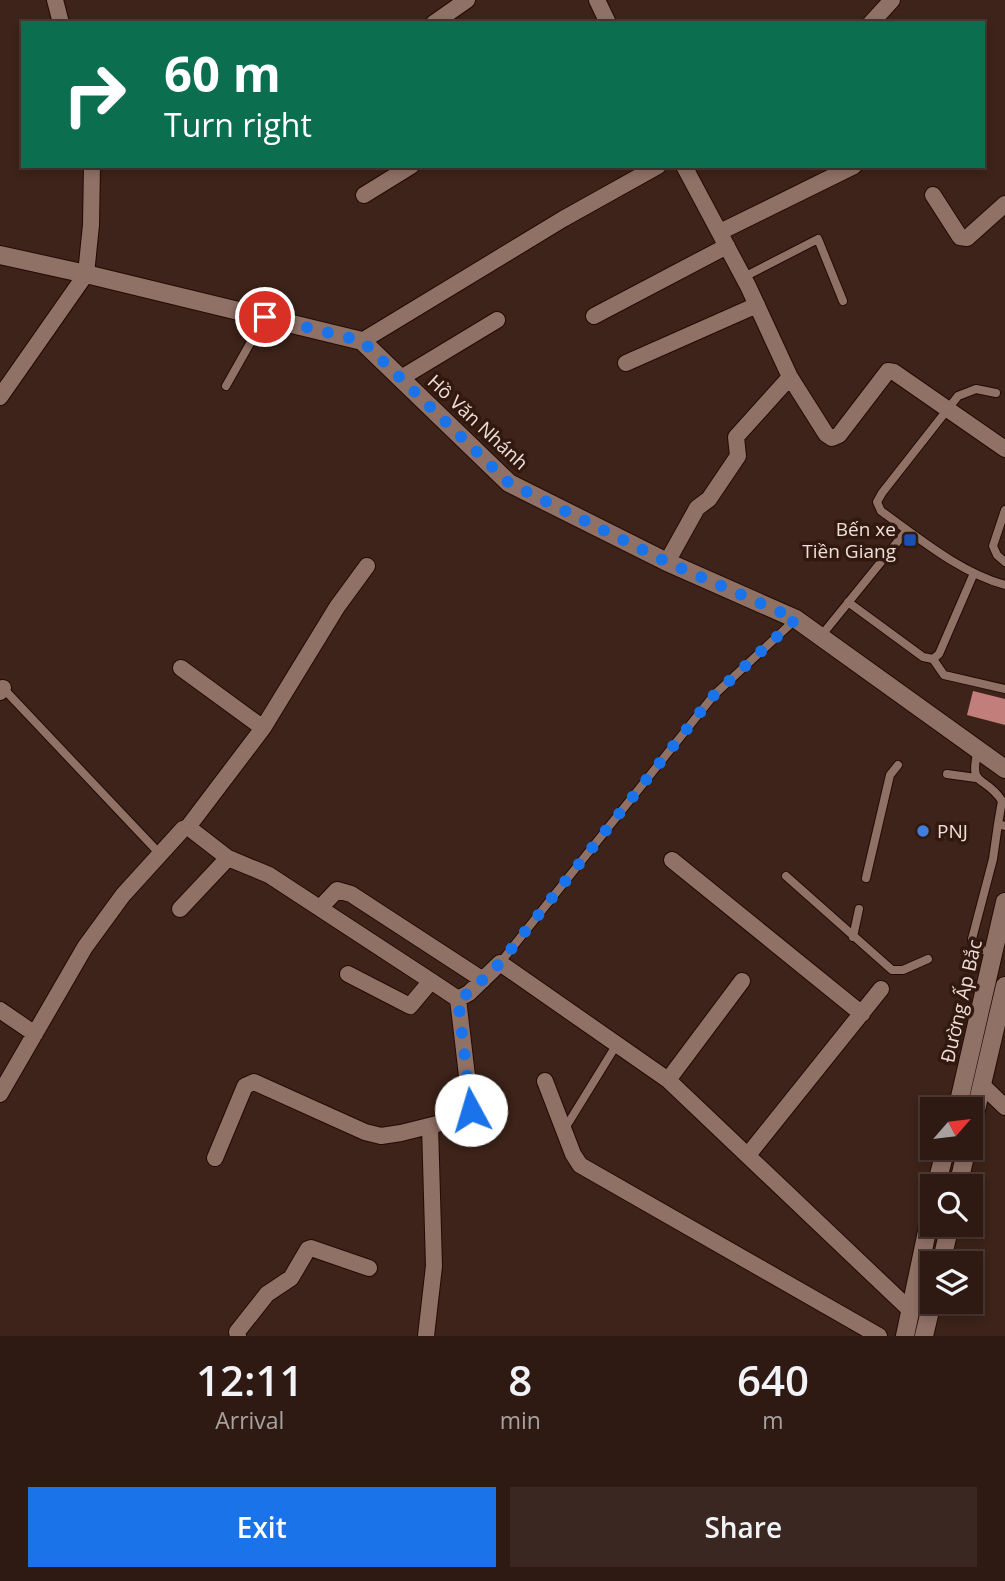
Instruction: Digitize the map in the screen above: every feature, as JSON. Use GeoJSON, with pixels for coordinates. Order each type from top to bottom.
{"type":"FeatureCollection","features":[{"type":"Feature","properties":{"kind":"street"},"geometry":{"type":"LineString","coordinates":[[55,0],[60,21]]}},
{"type":"Feature","properties":{"kind":"street"},"geometry":{"type":"LineString","coordinates":[[437,21],[467,0]]}},
{"type":"Feature","properties":{"kind":"street"},"geometry":{"type":"LineString","coordinates":[[597,0],[606,21]]}},
{"type":"Feature","properties":{"kind":"street"},"geometry":{"type":"LineString","coordinates":[[873,21],[892,0]]}},
{"type":"Feature","properties":{"kind":"street"},"geometry":{"type":"LineString","coordinates":[[0,397],[86,274],[92,225],[92,168]]}},
{"type":"Feature","properties":{"kind":"street"},"geometry":{"type":"LineString","coordinates":[[364,195],[408,168]]}},
{"type":"Feature","properties":{"kind":"street"},"geometry":{"type":"LineString","coordinates":[[362,341],[563,219],[654,168]]}},
{"type":"Feature","properties":{"kind":"street"},"geometry":{"type":"LineString","coordinates":[[685,168],[744,277],[790,377],[826,434],[832,438],[839,435],[888,371],[894,372],[1005,449]]}},
{"type":"Feature","properties":{"kind":"street"},"geometry":{"type":"LineString","coordinates":[[594,316],[723,239],[850,168]]}},
{"type":"Feature","properties":{"kind":"street"},"geometry":{"type":"LineString","coordinates":[[933,195],[960,237],[967,238],[1005,204]]}},
{"type":"Feature","properties":{"kind":"street","name":"Hồ Văn Nhánh"},"geometry":{"type":"LineString","coordinates":[[0,255],[362,341],[509,483],[667,562],[796,619],[1005,769]]}},
{"type":"Feature","properties":{"kind":"street"},"geometry":{"type":"LineString","coordinates":[[626,363],[757,305]]}},
{"type":"Feature","properties":{"kind":"street"},"geometry":{"type":"LineString","coordinates":[[401,378],[497,320]]}},
{"type":"Feature","properties":{"kind":"street"},"geometry":{"type":"LineString","coordinates":[[667,562],[697,508],[709,499],[738,456],[736,438],[790,377]]}},
{"type":"Feature","properties":{"kind":"street"},"geometry":{"type":"LineString","coordinates":[[0,1094],[85,947],[123,895],[159,853],[183,829],[188,828],[263,728],[337,607],[367,566]]}},
{"type":"Feature","properties":{"kind":"street"},"geometry":{"type":"LineString","coordinates":[[181,668],[263,728]]}},
{"type":"Feature","properties":{"kind":"street"},"geometry":{"type":"LineString","coordinates":[[188,828],[228,858],[270,875],[458,999],[471,1110],[465,1118],[381,1136],[254,1082],[245,1086],[215,1158]]}},
{"type":"Feature","properties":{"kind":"street"},"geometry":{"type":"LineString","coordinates":[[180,909],[228,858]]}},
{"type":"Feature","properties":{"kind":"street"},"geometry":{"type":"LineString","coordinates":[[672,860],[862,1014]]}},
{"type":"Feature","properties":{"kind":"street"},"geometry":{"type":"LineString","coordinates":[[320,908],[337,890],[351,894],[483,980]]}},
{"type":"Feature","properties":{"kind":"street","name":"Đường Ấp Bắc"},"geometry":{"type":"LineString","coordinates":[[960,1097],[1005,902]]}},
{"type":"Feature","properties":{"kind":"street"},"geometry":{"type":"LineString","coordinates":[[458,999],[469,993],[500,963],[668,1080],[909,1309]]}},
{"type":"Feature","properties":{"kind":"street"},"geometry":{"type":"LineString","coordinates":[[348,974],[410,1006],[431,981]]}},
{"type":"Feature","properties":{"kind":"street"},"geometry":{"type":"LineString","coordinates":[[668,1080],[742,981]]}},
{"type":"Feature","properties":{"kind":"street","name":"Đường Ấp Bắc"},"geometry":{"type":"LineString","coordinates":[[979,1097],[1005,986]]}},
{"type":"Feature","properties":{"kind":"street"},"geometry":{"type":"LineString","coordinates":[[748,1155],[881,989]]}},
{"type":"Feature","properties":{"kind":"street"},"geometry":{"type":"LineString","coordinates":[[0,1010],[35,1034]]}},
{"type":"Feature","properties":{"kind":"street"},"geometry":{"type":"LineString","coordinates":[[545,1081],[573,1154],[580,1165],[879,1336]]}},
{"type":"Feature","properties":{"kind":"street"},"geometry":{"type":"LineString","coordinates":[[982,1085],[1005,1107]]}},
{"type":"Feature","properties":{"kind":"street"},"geometry":{"type":"LineString","coordinates":[[426,1336],[434,1266],[429,1126]]}},
{"type":"Feature","properties":{"kind":"street"},"geometry":{"type":"LineString","coordinates":[[905,1336],[925,1237]]}},
{"type":"Feature","properties":{"kind":"street"},"geometry":{"type":"LineString","coordinates":[[235,1335],[267,1293],[291,1278],[308,1249],[369,1268]]}},
{"type":"Feature","properties":{"kind":"street"},"geometry":{"type":"LineString","coordinates":[[924,1336],[929,1314]]}},
{"type":"Feature","properties":{"kind":"lane"},"geometry":{"type":"LineString","coordinates":[[744,277],[818,239],[843,301]]}},
{"type":"Feature","properties":{"kind":"lane"},"geometry":{"type":"LineString","coordinates":[[226,386],[265,317]]}},
{"type":"Feature","properties":{"kind":"lane"},"geometry":{"type":"LineString","coordinates":[[996,393],[976,389],[958,396],[877,502],[881,511],[907,530],[974,573],[1005,585]]}},
{"type":"Feature","properties":{"kind":"lane"},"geometry":{"type":"LineString","coordinates":[[1005,510],[993,546],[997,555],[1005,562]]}},
{"type":"Feature","properties":{"kind":"lane"},"geometry":{"type":"LineString","coordinates":[[820,636],[907,530]]}},
{"type":"Feature","properties":{"kind":"lane"},"geometry":{"type":"LineString","coordinates":[[933,659],[939,654],[974,573]]}},
{"type":"Feature","properties":{"kind":"lane"},"geometry":{"type":"LineString","coordinates":[[848,602],[923,657],[933,659],[944,676],[1005,689]]}},
{"type":"Feature","properties":{"kind":"lane"},"geometry":{"type":"LineString","coordinates":[[500,963],[714,695],[796,619]]}},
{"type":"Feature","properties":{"kind":"lane"},"geometry":{"type":"LineString","coordinates":[[1,688],[159,853]]}},
{"type":"Feature","properties":{"kind":"lane"},"geometry":{"type":"LineString","coordinates":[[976,778],[973,770],[978,750]]}},
{"type":"Feature","properties":{"kind":"lane"},"geometry":{"type":"LineString","coordinates":[[866,878],[890,775],[898,765]]}},
{"type":"Feature","properties":{"kind":"lane"},"geometry":{"type":"LineString","coordinates":[[947,774],[976,778],[998,794],[1002,801],[1002,825],[970,945],[994,953]]}},
{"type":"Feature","properties":{"kind":"lane"},"geometry":{"type":"LineString","coordinates":[[786,876],[892,970],[903,970],[928,959]]}},
{"type":"Feature","properties":{"kind":"lane"},"geometry":{"type":"LineString","coordinates":[[853,937],[859,909]]}},
{"type":"Feature","properties":{"kind":"lane"},"geometry":{"type":"LineString","coordinates":[[564,1130],[617,1044]]}},
{"type":"Feature","properties":{"kind":"building"},"geometry":{"type":"Polygon","coordinates":[[[973,691],[1005,699],[1005,725],[967,715],[973,691]]]}},
{"type":"Feature","properties":{"kind":"place","name":"Bến xe Tiền Giang"},"geometry":{"type":"Point","coordinates":[910,540]}},
{"type":"Feature","properties":{"kind":"place","name":"PNJ"},"geometry":{"type":"Point","coordinates":[923,831]}},
{"type":"Feature","properties":{"kind":"route"},"geometry":{"type":"LineString","coordinates":[[265,317],[362,341],[509,483],[667,562],[796,619],[714,695],[500,963],[469,993],[458,999],[471,1110]]}}]}
